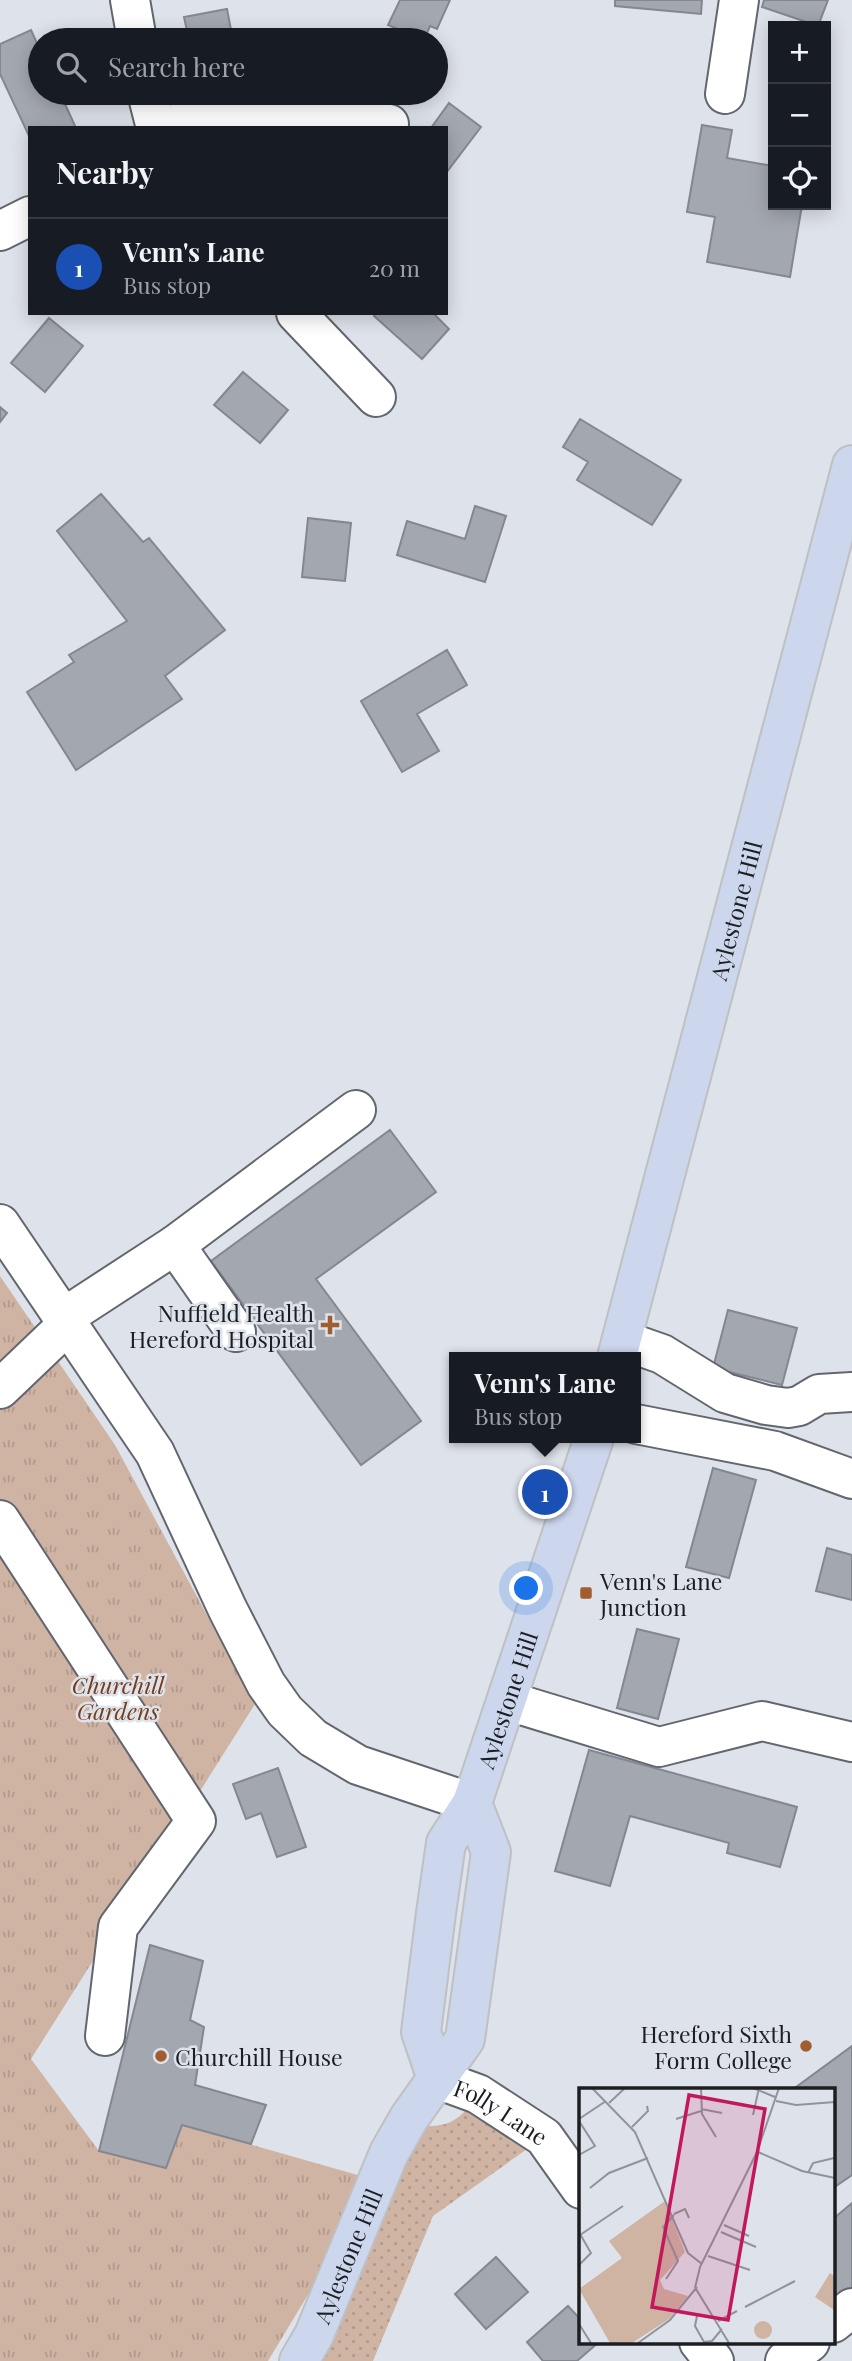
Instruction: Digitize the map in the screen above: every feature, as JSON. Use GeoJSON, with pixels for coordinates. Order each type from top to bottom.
{"type":"FeatureCollection","features":[{"type":"Feature","properties":{"kind":"highway","name":"Aylestone Hill"},"geometry":{"type":"LineString","coordinates":[[620,1349],[851,476]]}},
{"type":"Feature","properties":{"kind":"highway","name":"Aylestone Hill"},"geometry":{"type":"LineString","coordinates":[[299,2361],[314,2335],[389,2152],[437,2079],[421,2032],[446,1843],[472,1803],[592,1443]]}},
{"type":"Feature","properties":{"kind":"street"},"geometry":{"type":"LineString","coordinates":[[130,0],[136,28]]}},
{"type":"Feature","properties":{"kind":"street"},"geometry":{"type":"LineString","coordinates":[[725,94],[739,0]]}},
{"type":"Feature","properties":{"kind":"street"},"geometry":{"type":"LineString","coordinates":[[150,105],[155,126]]}},
{"type":"Feature","properties":{"kind":"street"},"geometry":{"type":"LineString","coordinates":[[167,126],[256,110],[389,124]]}},
{"type":"Feature","properties":{"kind":"street"},"geometry":{"type":"LineString","coordinates":[[0,231],[28,217]]}},
{"type":"Feature","properties":{"kind":"street"},"geometry":{"type":"LineString","coordinates":[[298,315],[376,397]]}},
{"type":"Feature","properties":{"kind":"street"},"geometry":{"type":"LineString","coordinates":[[0,1389],[65,1321],[175,1244],[356,1110]]}},
{"type":"Feature","properties":{"kind":"street"},"geometry":{"type":"LineString","coordinates":[[0,1224],[136,1420],[155,1453],[228,1610],[266,1684],[285,1711],[313,1738],[358,1765],[472,1803]]}},
{"type":"Feature","properties":{"kind":"street"},"geometry":{"type":"LineString","coordinates":[[175,1244],[236,1332]]}},
{"type":"Feature","properties":{"kind":"street"},"geometry":{"type":"LineString","coordinates":[[620,1349],[662,1354],[725,1393],[766,1405],[788,1408],[799,1406],[819,1394],[852,1392]]}},
{"type":"Feature","properties":{"kind":"street"},"geometry":{"type":"LineString","coordinates":[[641,1425],[775,1451],[852,1479]]}},
{"type":"Feature","properties":{"kind":"street"},"geometry":{"type":"LineString","coordinates":[[0,1520],[196,1821],[118,1927],[105,2036]]}},
{"type":"Feature","properties":{"kind":"street"},"geometry":{"type":"LineString","coordinates":[[508,1701],[659,1747],[762,1721],[852,1742]]}},
{"type":"Feature","properties":{"kind":"street","name":"Folly Lane"},"geometry":{"type":"LineString","coordinates":[[437,2079],[478,2094],[544,2137],[579,2186]]}},
{"type":"Feature","properties":{"kind":"street"},"geometry":{"type":"LineString","coordinates":[[834,2322],[852,2308]]}},
{"type":"Feature","properties":{"kind":"street"},"geometry":{"type":"LineString","coordinates":[[701,2344],[714,2361]]}},
{"type":"Feature","properties":{"kind":"street"},"geometry":{"type":"LineString","coordinates":[[785,2361],[807,2344]]}},
{"type":"Feature","properties":{"kind":"green space","name":"Churchill Gardens"},"geometry":{"type":"Polygon","coordinates":[[[0,1276],[115,1445],[255,1704],[31,2059],[99,2151],[166,2168],[182,2125],[368,2178],[353,2220],[268,2361],[0,2361],[0,1276]]]}},
{"type":"Feature","properties":{"kind":"green space"},"geometry":{"type":"Polygon","coordinates":[[[478,2094],[544,2137],[433,2216],[373,2361],[299,2361],[349,2251],[426,2126],[451,2122],[468,2108],[478,2094]]]}},
{"type":"Feature","properties":{"kind":"building"},"geometry":{"type":"Polygon","coordinates":[[[400,0],[450,0],[437,28],[395,28],[388,25],[400,0]]]}},
{"type":"Feature","properties":{"kind":"building"},"geometry":{"type":"Polygon","coordinates":[[[615,0],[702,0],[701,14],[615,6],[615,0]]]}},
{"type":"Feature","properties":{"kind":"building"},"geometry":{"type":"Polygon","coordinates":[[[764,0],[828,0],[820,21],[803,21],[762,7],[764,0]]]}},
{"type":"Feature","properties":{"kind":"building"},"geometry":{"type":"Polygon","coordinates":[[[227,9],[231,28],[186,28],[184,17],[227,9]]]}},
{"type":"Feature","properties":{"kind":"building"},"geometry":{"type":"Polygon","coordinates":[[[28,31],[28,105],[65,105],[75,126],[28,126],[28,134],[0,74],[0,44],[28,31]]]}},
{"type":"Feature","properties":{"kind":"building"},"geometry":{"type":"Polygon","coordinates":[[[448,104],[481,127],[448,170],[448,126],[432,126],[448,104]]]}},
{"type":"Feature","properties":{"kind":"building"},"geometry":{"type":"Polygon","coordinates":[[[702,125],[732,130],[727,158],[768,165],[768,210],[801,210],[790,277],[707,262],[715,217],[687,212],[702,125]]]}},
{"type":"Feature","properties":{"kind":"building"},"geometry":{"type":"Polygon","coordinates":[[[435,315],[449,329],[422,359],[374,316],[435,315]]]}},
{"type":"Feature","properties":{"kind":"building"},"geometry":{"type":"Polygon","coordinates":[[[49,318],[83,346],[45,392],[11,363],[49,318]]]}},
{"type":"Feature","properties":{"kind":"building"},"geometry":{"type":"Polygon","coordinates":[[[243,372],[288,410],[260,443],[214,405],[243,372]]]}},
{"type":"Feature","properties":{"kind":"building"},"geometry":{"type":"Polygon","coordinates":[[[0,407],[7,413],[0,422],[0,407]]]}},
{"type":"Feature","properties":{"kind":"building"},"geometry":{"type":"Polygon","coordinates":[[[580,419],[681,480],[652,525],[577,480],[588,462],[563,447],[580,419]]]}},
{"type":"Feature","properties":{"kind":"building"},"geometry":{"type":"Polygon","coordinates":[[[101,494],[143,542],[149,538],[225,630],[165,676],[182,699],[76,770],[27,692],[74,662],[69,655],[127,621],[57,531],[101,494]]]}},
{"type":"Feature","properties":{"kind":"building"},"geometry":{"type":"Polygon","coordinates":[[[475,506],[506,516],[485,582],[397,555],[407,521],[465,539],[475,506]]]}},
{"type":"Feature","properties":{"kind":"building"},"geometry":{"type":"Polygon","coordinates":[[[308,518],[351,523],[345,581],[302,577],[308,518]]]}},
{"type":"Feature","properties":{"kind":"building"},"geometry":{"type":"Polygon","coordinates":[[[447,650],[467,685],[417,714],[439,751],[402,772],[361,701],[447,650]]]}},
{"type":"Feature","properties":{"kind":"building"},"geometry":{"type":"Polygon","coordinates":[[[390,1130],[436,1192],[316,1279],[421,1421],[361,1465],[211,1261],[390,1130]]]}},
{"type":"Feature","properties":{"kind":"building"},"geometry":{"type":"Polygon","coordinates":[[[728,1310],[797,1328],[782,1385],[713,1368],[728,1310]]]}},
{"type":"Feature","properties":{"kind":"building"},"geometry":{"type":"Polygon","coordinates":[[[713,1468],[756,1480],[729,1578],[686,1567],[713,1468]]]}},
{"type":"Feature","properties":{"kind":"building"},"geometry":{"type":"Polygon","coordinates":[[[827,1548],[852,1555],[852,1600],[816,1591],[827,1548]]]}},
{"type":"Feature","properties":{"kind":"building"},"geometry":{"type":"Polygon","coordinates":[[[637,1629],[679,1639],[658,1719],[617,1708],[637,1629]]]}},
{"type":"Feature","properties":{"kind":"building"},"geometry":{"type":"Polygon","coordinates":[[[589,1750],[797,1807],[780,1867],[727,1853],[729,1843],[630,1816],[610,1886],[555,1871],[589,1750]]]}},
{"type":"Feature","properties":{"kind":"building"},"geometry":{"type":"Polygon","coordinates":[[[278,1768],[306,1847],[277,1857],[261,1813],[246,1819],[233,1784],[278,1768]]]}},
{"type":"Feature","properties":{"kind":"building","name":"Churchill House"},"geometry":{"type":"Polygon","coordinates":[[[150,1945],[203,1961],[190,2020],[204,2027],[195,2085],[266,2105],[251,2144],[182,2125],[166,2168],[99,2151],[150,1945]]]}},
{"type":"Feature","properties":{"kind":"building"},"geometry":{"type":"Polygon","coordinates":[[[852,2046],[852,2175],[834,2187],[834,2088],[795,2088],[852,2046]]]}},
{"type":"Feature","properties":{"kind":"building"},"geometry":{"type":"Polygon","coordinates":[[[852,2203],[852,2290],[834,2306],[834,2218],[852,2203]]]}},
{"type":"Feature","properties":{"kind":"building"},"geometry":{"type":"Polygon","coordinates":[[[496,2257],[528,2292],[486,2329],[455,2294],[496,2257]]]}},
{"type":"Feature","properties":{"kind":"building"},"geometry":{"type":"Polygon","coordinates":[[[568,2306],[579,2318],[579,2344],[597,2344],[577,2361],[543,2361],[527,2342],[568,2306]]]}},
{"type":"Feature","properties":{"kind":"place","name":"Nuffield Health Hereford Hospital"},"geometry":{"type":"Point","coordinates":[330,1325]}},
{"type":"Feature","properties":{"kind":"place","name":"Venn's Lane"},"geometry":{"type":"Point","coordinates":[545,1492]}},
{"type":"Feature","properties":{"kind":"place","name":"Venn's Lane Junction"},"geometry":{"type":"Point","coordinates":[586,1593]}},
{"type":"Feature","properties":{"kind":"place","name":"Hereford Sixth Form College"},"geometry":{"type":"Point","coordinates":[806,2046]}},
{"type":"Feature","properties":{"kind":"place","name":"Churchill House"},"geometry":{"type":"Point","coordinates":[161,2056]}}]}
